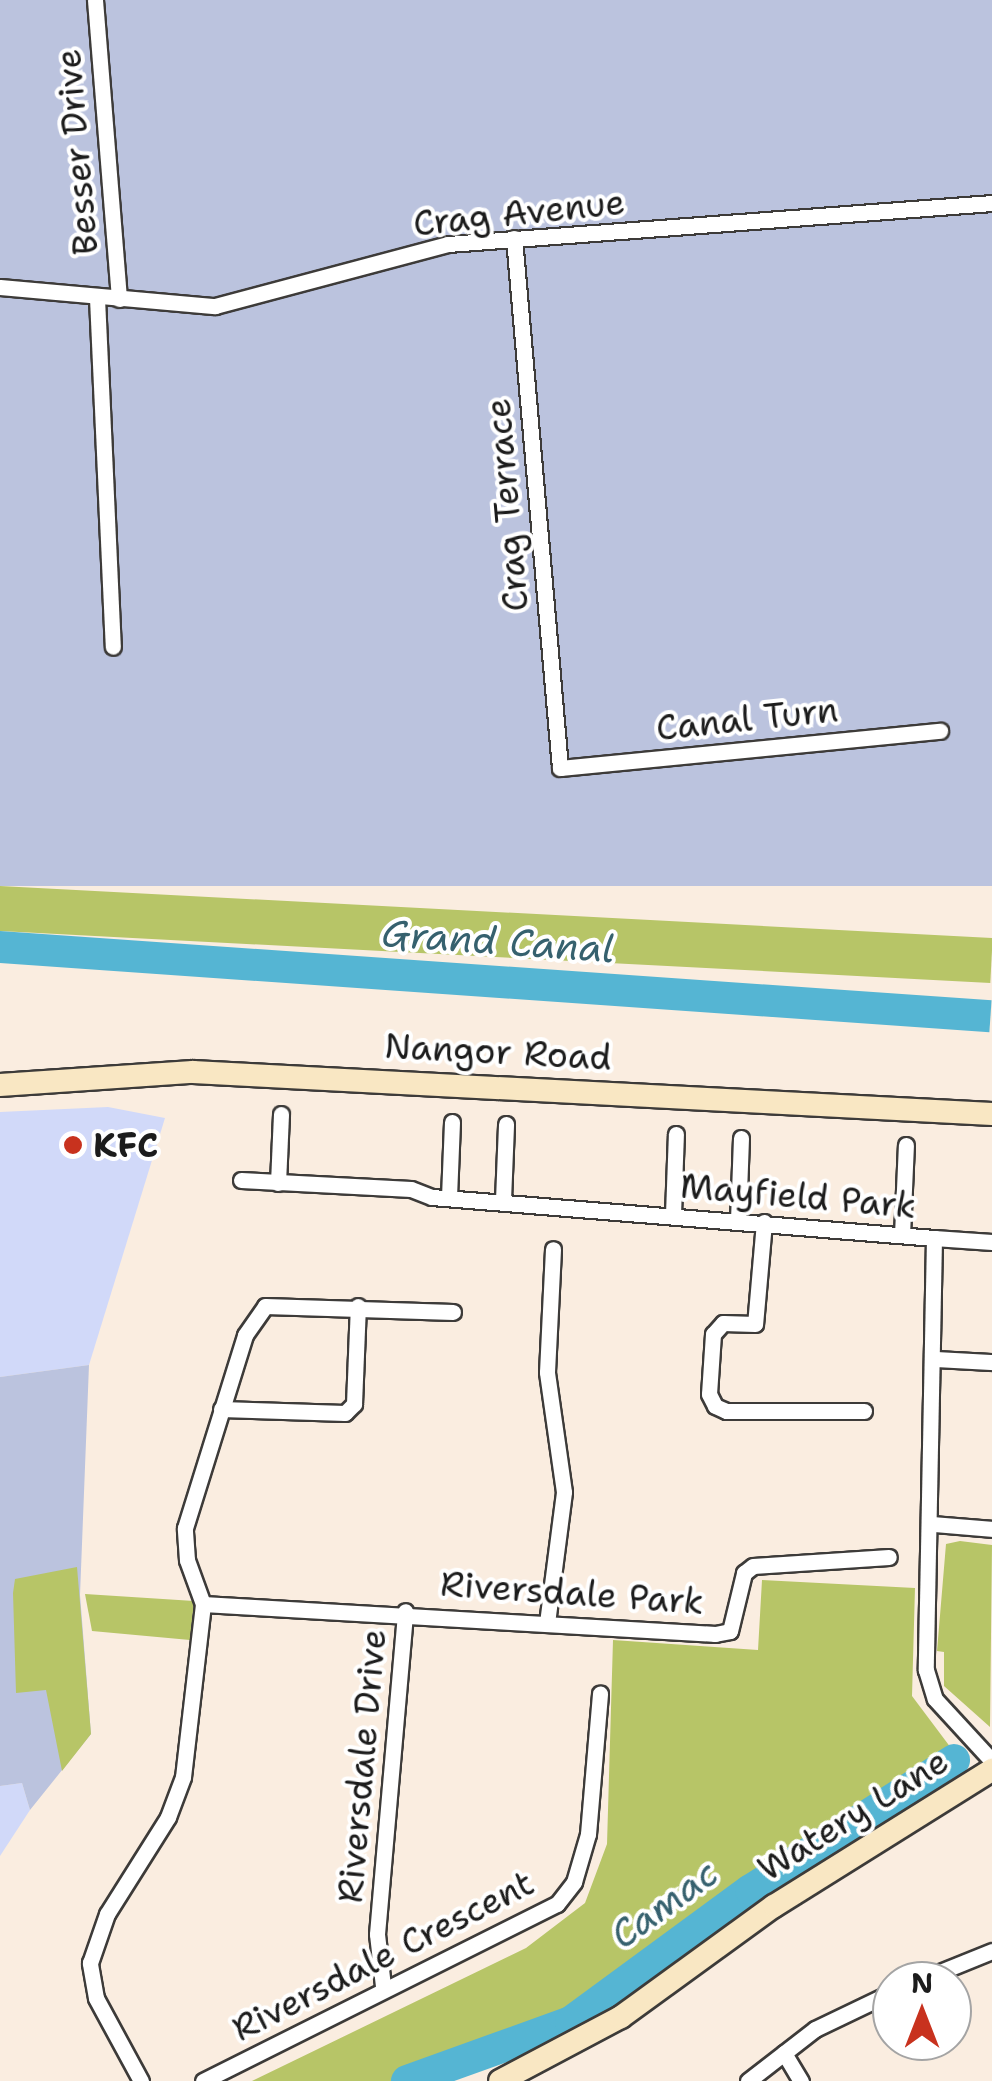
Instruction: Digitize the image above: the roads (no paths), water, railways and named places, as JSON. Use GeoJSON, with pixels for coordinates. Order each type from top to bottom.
{"type":"FeatureCollection","features":[{"type":"Feature","properties":{"kind":"main road","name":"Nangor Road"},"geometry":{"type":"LineString","coordinates":[[0,1085],[193,1072],[992,1114]]}},
{"type":"Feature","properties":{"kind":"main road","name":"Watery Lane"},"geometry":{"type":"LineString","coordinates":[[500,2081],[621,2017],[774,1906],[990,1761]]}},
{"type":"Feature","properties":{"kind":"street","name":"Besser Drive"},"geometry":{"type":"LineString","coordinates":[[96,0],[118,299]]}},
{"type":"Feature","properties":{"kind":"street","name":"Crag Avenue"},"geometry":{"type":"LineString","coordinates":[[0,287],[215,306],[424,248],[992,203]]}},
{"type":"Feature","properties":{"kind":"street","name":"Crag Terrace"},"geometry":{"type":"LineString","coordinates":[[514,238],[560,768]]}},
{"type":"Feature","properties":{"kind":"street"},"geometry":{"type":"LineString","coordinates":[[97,298],[113,647]]}},
{"type":"Feature","properties":{"kind":"street","name":"Canal Turn"},"geometry":{"type":"LineString","coordinates":[[560,768],[940,730]]}},
{"type":"Feature","properties":{"kind":"street"},"geometry":{"type":"LineString","coordinates":[[278,1182],[281,1114]]}},
{"type":"Feature","properties":{"kind":"street"},"geometry":{"type":"LineString","coordinates":[[449,1198],[452,1122]]}},
{"type":"Feature","properties":{"kind":"street"},"geometry":{"type":"LineString","coordinates":[[503,1200],[506,1124]]}},
{"type":"Feature","properties":{"kind":"street"},"geometry":{"type":"LineString","coordinates":[[673,1214],[676,1134]]}},
{"type":"Feature","properties":{"kind":"street"},"geometry":{"type":"LineString","coordinates":[[738,1220],[741,1138]]}},
{"type":"Feature","properties":{"kind":"street"},"geometry":{"type":"LineString","coordinates":[[902,1236],[906,1145]]}},
{"type":"Feature","properties":{"kind":"street","name":"Mayfield Park"},"geometry":{"type":"LineString","coordinates":[[241,1180],[934,1238],[933,1524],[926,1670],[935,1699],[990,1761]]}},
{"type":"Feature","properties":{"kind":"street"},"geometry":{"type":"LineString","coordinates":[[764,1222],[755,1324],[723,1323],[713,1334],[709,1394],[715,1406],[864,1411]]}},
{"type":"Feature","properties":{"kind":"street"},"geometry":{"type":"LineString","coordinates":[[934,1238],[992,1242]]}},
{"type":"Feature","properties":{"kind":"street"},"geometry":{"type":"LineString","coordinates":[[546,1623],[564,1492],[548,1372],[554,1249]]}},
{"type":"Feature","properties":{"kind":"street"},"geometry":{"type":"LineString","coordinates":[[141,2081],[96,1998],[90,1963],[108,1914],[168,1817],[183,1776],[203,1604],[187,1560],[185,1528],[255,1312],[265,1306],[358,1306],[453,1312]]}},
{"type":"Feature","properties":{"kind":"street"},"geometry":{"type":"LineString","coordinates":[[221,1409],[345,1413],[354,1404],[358,1306]]}},
{"type":"Feature","properties":{"kind":"street"},"geometry":{"type":"LineString","coordinates":[[934,1359],[992,1362]]}},
{"type":"Feature","properties":{"kind":"street"},"geometry":{"type":"LineString","coordinates":[[933,1524],[992,1529]]}},
{"type":"Feature","properties":{"kind":"street","name":"Riversdale Park"},"geometry":{"type":"LineString","coordinates":[[203,1604],[730,1631],[744,1574],[754,1566],[888,1556]]}},
{"type":"Feature","properties":{"kind":"street","name":"Riversdale Drive"},"geometry":{"type":"LineString","coordinates":[[383,1986],[378,1934],[405,1612]]}},
{"type":"Feature","properties":{"kind":"street","name":"Riversdale Crescent"},"geometry":{"type":"LineString","coordinates":[[202,2081],[383,1986],[556,1904],[574,1882],[588,1834],[600,1694]]}},
{"type":"Feature","properties":{"kind":"street"},"geometry":{"type":"LineString","coordinates":[[966,1961],[992,1950]]}},
{"type":"Feature","properties":{"kind":"street"},"geometry":{"type":"LineString","coordinates":[[748,2081],[816,2028],[872,2001]]}},
{"type":"Feature","properties":{"kind":"street"},"geometry":{"type":"LineString","coordinates":[[784,2053],[802,2081]]}},
{"type":"Feature","properties":{"kind":"water"},"geometry":{"type":"Polygon","coordinates":[[[0,931],[992,1000],[989,1032],[0,963],[0,931]]]}},
{"type":"Feature","properties":{"kind":"waterway","name":"Camac"},"geometry":{"type":"LineString","coordinates":[[407,2081],[571,2022],[751,1890],[954,1760]]}},
{"type":"Feature","properties":{"kind":"place","name":"KFC"},"geometry":{"type":"Point","coordinates":[73,1145]}},
{"type":"Feature","properties":{"kind":"water label","name":"Grand Canal"},"geometry":{"type":"Point","coordinates":[498,941]}}]}
